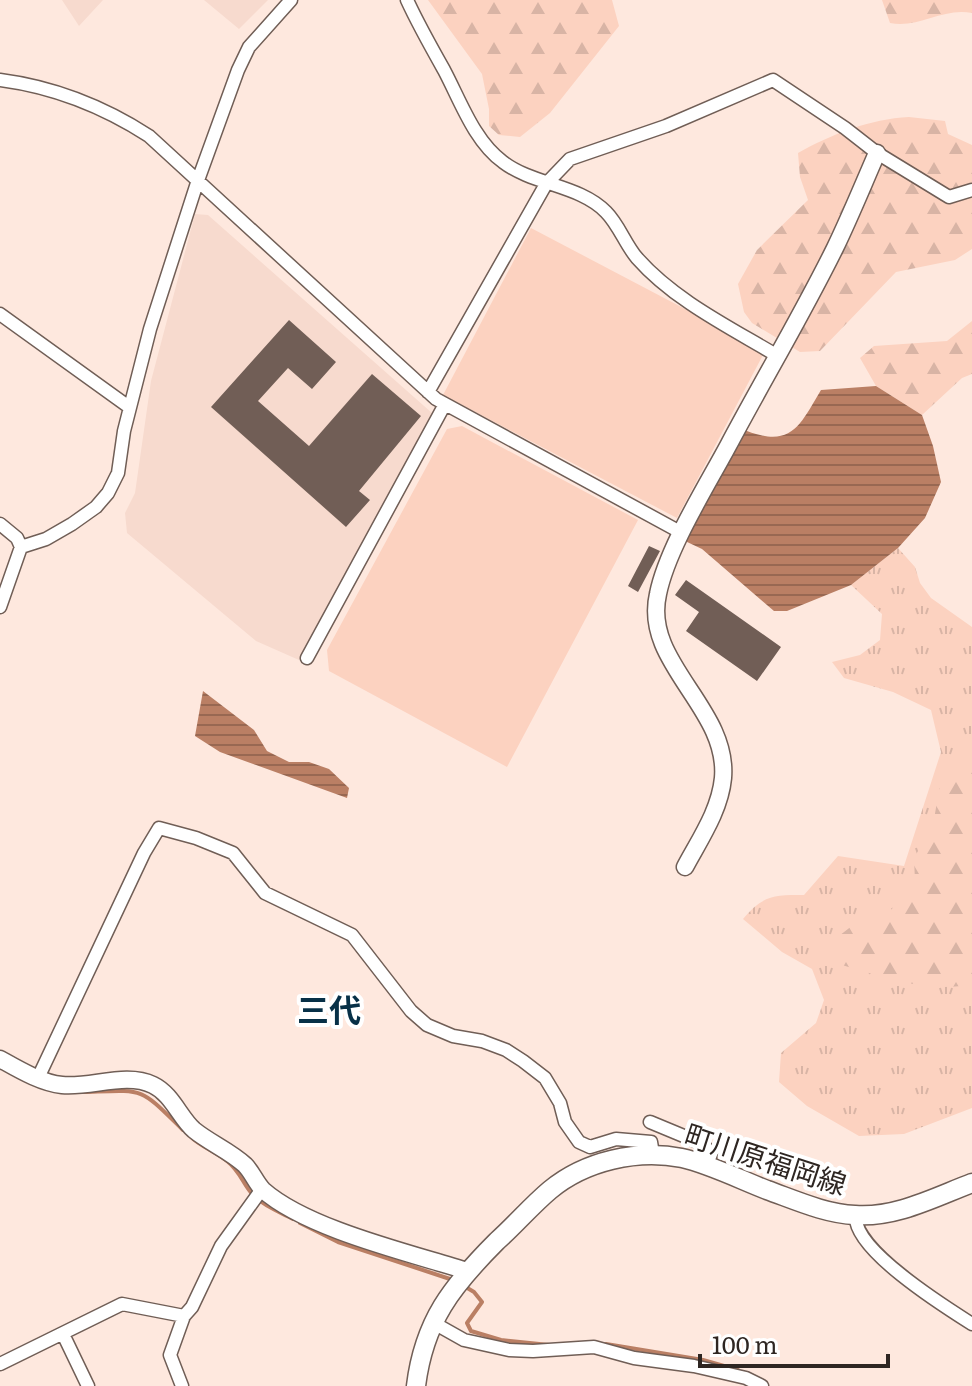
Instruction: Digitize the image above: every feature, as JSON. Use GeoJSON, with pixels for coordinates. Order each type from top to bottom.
{"type":"FeatureCollection","features":[{"type":"Feature","properties":{"kind":"main road","name":"町川原福岡線"},"geometry":{"type":"LineString","coordinates":[[416,1386],[419,1358],[432,1322],[452,1289],[551,1189],[589,1168],[652,1148],[799,1202],[856,1215],[889,1213],[972,1183]]}},
{"type":"Feature","properties":{"kind":"street"},"geometry":{"type":"LineString","coordinates":[[21,547],[46,539],[96,507],[108,493],[118,473],[129,407],[150,329],[197,183],[249,47],[291,0]]}},
{"type":"Feature","properties":{"kind":"street"},"geometry":{"type":"LineString","coordinates":[[407,0],[483,141],[503,163],[546,184],[572,191],[598,206],[606,212],[635,256],[658,278],[702,311],[776,355]]}},
{"type":"Feature","properties":{"kind":"street"},"geometry":{"type":"LineString","coordinates":[[0,80],[84,100],[149,136],[428,392],[682,533]]}},
{"type":"Feature","properties":{"kind":"street"},"geometry":{"type":"LineString","coordinates":[[428,392],[546,184],[570,159],[666,126],[773,80],[877,153],[949,197],[972,190]]}},
{"type":"Feature","properties":{"kind":"street"},"geometry":{"type":"LineString","coordinates":[[685,867],[712,816],[723,778],[723,759],[711,724],[664,647],[657,628],[660,585],[682,533],[835,249],[877,153]]}},
{"type":"Feature","properties":{"kind":"street"},"geometry":{"type":"LineString","coordinates":[[0,314],[129,407]]}},
{"type":"Feature","properties":{"kind":"street"},"geometry":{"type":"LineString","coordinates":[[307,658],[445,404]]}},
{"type":"Feature","properties":{"kind":"street"},"geometry":{"type":"LineString","coordinates":[[0,524],[17,538],[21,547],[0,607]]}},
{"type":"Feature","properties":{"kind":"street"},"geometry":{"type":"LineString","coordinates":[[38,1078],[144,853],[159,828],[233,853],[265,893],[352,935],[411,1011],[427,1025],[453,1036],[482,1041],[506,1050],[523,1061],[545,1078],[560,1103],[565,1122],[579,1142],[590,1147],[616,1139],[652,1148],[675,1132]]}},
{"type":"Feature","properties":{"kind":"street"},"geometry":{"type":"LineString","coordinates":[[0,1059],[38,1078],[62,1085],[127,1080],[153,1085],[171,1101],[194,1130],[246,1167],[262,1189],[292,1209],[343,1232],[467,1271]]}},
{"type":"Feature","properties":{"kind":"street"},"geometry":{"type":"LineString","coordinates":[[650,1122],[703,1144],[711,1154],[706,1167]]}},
{"type":"Feature","properties":{"kind":"street"},"geometry":{"type":"LineString","coordinates":[[586,1144],[584,1154],[589,1168]]}},
{"type":"Feature","properties":{"kind":"street"},"geometry":{"type":"LineString","coordinates":[[182,1386],[170,1355],[184,1316],[192,1307],[221,1246],[262,1189]]}},
{"type":"Feature","properties":{"kind":"street"},"geometry":{"type":"LineString","coordinates":[[856,1215],[854,1225],[870,1246],[933,1301],[972,1324]]}},
{"type":"Feature","properties":{"kind":"street"},"geometry":{"type":"LineString","coordinates":[[0,1364],[122,1304],[184,1316]]}},
{"type":"Feature","properties":{"kind":"street"},"geometry":{"type":"LineString","coordinates":[[432,1322],[464,1340],[509,1350],[594,1347],[634,1358],[694,1366],[746,1378],[762,1386]]}},
{"type":"Feature","properties":{"kind":"street"},"geometry":{"type":"LineString","coordinates":[[63,1334],[88,1386]]}},
{"type":"Feature","properties":{"kind":"shaded area"},"geometry":{"type":"Polygon","coordinates":[[[62,0],[103,0],[79,26],[62,0]]]}},
{"type":"Feature","properties":{"kind":"shaded area"},"geometry":{"type":"Polygon","coordinates":[[[204,0],[268,0],[239,29],[204,0]]]}},
{"type":"Feature","properties":{"kind":"shaded area"},"geometry":{"type":"Polygon","coordinates":[[[195,214],[208,215],[432,413],[299,660],[256,641],[127,533],[125,513],[135,493],[151,381],[195,214]]]}},
{"type":"Feature","properties":{"kind":"shaded area"},"geometry":{"type":"Polygon","coordinates":[[[876,386],[922,415],[941,482],[925,518],[898,548],[851,585],[787,611],[774,611],[702,549],[685,541],[743,425],[747,431],[762,436],[785,435],[800,423],[821,390],[876,386]]]}},
{"type":"Feature","properties":{"kind":"shaded area"},"geometry":{"type":"Polygon","coordinates":[[[203,691],[254,730],[267,751],[289,762],[309,762],[329,769],[349,788],[347,798],[220,752],[195,736],[203,691]]]}},
{"type":"Feature","properties":{"kind":"green space"},"geometry":{"type":"Polygon","coordinates":[[[428,0],[612,0],[619,26],[550,113],[520,137],[499,135],[489,126],[482,74],[428,0]]]}},
{"type":"Feature","properties":{"kind":"green space"},"geometry":{"type":"Polygon","coordinates":[[[882,0],[972,0],[972,13],[951,13],[911,23],[890,23],[882,0]]]}},
{"type":"Feature","properties":{"kind":"green space"},"geometry":{"type":"Polygon","coordinates":[[[909,117],[945,121],[948,134],[972,145],[972,249],[955,260],[896,272],[820,351],[800,352],[752,323],[744,312],[738,284],[757,250],[808,200],[800,177],[798,153],[852,129],[909,117]]]}},
{"type":"Feature","properties":{"kind":"green space"},"geometry":{"type":"Polygon","coordinates":[[[531,228],[765,351],[677,518],[443,395],[531,228]]]}},
{"type":"Feature","properties":{"kind":"green space"},"geometry":{"type":"Polygon","coordinates":[[[972,321],[972,374],[962,378],[922,415],[876,386],[860,358],[874,346],[947,341],[972,321]]]}},
{"type":"Feature","properties":{"kind":"green space"},"geometry":{"type":"Polygon","coordinates":[[[462,426],[638,520],[507,767],[329,671],[327,650],[447,429],[462,426]]]}},
{"type":"Feature","properties":{"kind":"green space"},"geometry":{"type":"Polygon","coordinates":[[[898,548],[915,567],[920,583],[931,598],[972,627],[972,1108],[904,1134],[859,1136],[807,1106],[779,1082],[781,1053],[816,1023],[824,1000],[812,969],[782,952],[743,919],[757,905],[770,898],[804,895],[838,856],[904,866],[941,752],[931,710],[893,692],[844,678],[832,662],[860,655],[880,640],[882,614],[851,585],[898,548]]]}},
{"type":"Feature","properties":{"kind":"green space"},"geometry":{"type":"Polygon","coordinates":[[[959,755],[972,755],[972,984],[923,986],[842,965],[835,939],[857,922],[891,910],[915,881],[914,858],[933,825],[941,779],[959,755]]]}},
{"type":"Feature","properties":{"kind":"building"},"geometry":{"type":"Polygon","coordinates":[[[289,320],[336,362],[312,389],[288,368],[258,401],[309,446],[372,374],[421,416],[359,491],[370,500],[346,527],[211,407],[289,320]]]}},
{"type":"Feature","properties":{"kind":"building"},"geometry":{"type":"Polygon","coordinates":[[[649,546],[660,551],[638,592],[628,586],[649,546]]]}},
{"type":"Feature","properties":{"kind":"building"},"geometry":{"type":"Polygon","coordinates":[[[686,580],[781,647],[757,681],[686,631],[699,612],[675,595],[686,580]]]}},
{"type":"Feature","properties":{"kind":"waterway"},"geometry":{"type":"LineString","coordinates":[[83,1092],[140,1094],[157,1105],[183,1130]]}},
{"type":"Feature","properties":{"kind":"waterway"},"geometry":{"type":"LineString","coordinates":[[190,1136],[232,1165],[258,1200],[293,1219]]}},
{"type":"Feature","properties":{"kind":"waterway"},"geometry":{"type":"LineString","coordinates":[[300,1223],[338,1242],[453,1280]]}},
{"type":"Feature","properties":{"kind":"waterway"},"geometry":{"type":"LineString","coordinates":[[464,1286],[482,1302],[467,1323],[471,1331],[501,1340],[549,1345]]}},
{"type":"Feature","properties":{"kind":"waterway"},"geometry":{"type":"LineString","coordinates":[[606,1344],[703,1360],[738,1370]]}},
{"type":"Feature","properties":{"kind":"district","name":"三代"},"geometry":{"type":"Point","coordinates":[329,1008]}}]}
